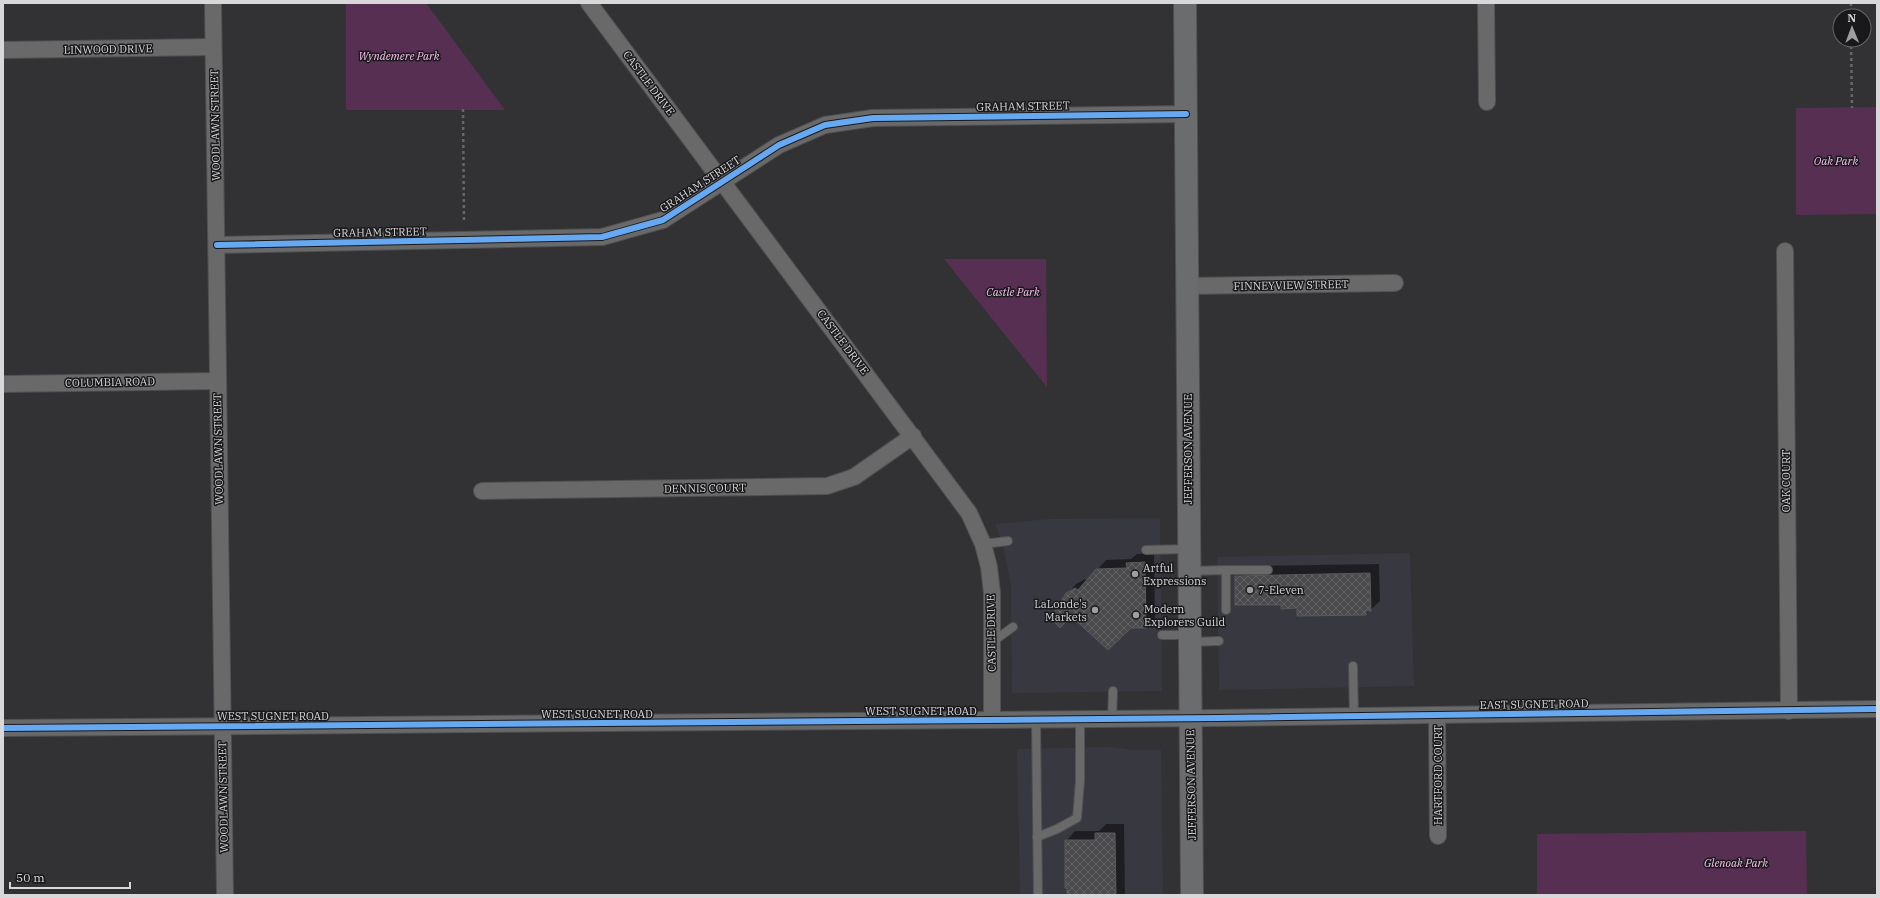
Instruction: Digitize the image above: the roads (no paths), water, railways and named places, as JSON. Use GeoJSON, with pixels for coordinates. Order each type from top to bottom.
{"type":"FeatureCollection","features":[{"type":"Feature","properties":{"kind":"street","name":"WOODLAWN STREET"},"geometry":{"type":"LineString","coordinates":[[213,3],[224,895]]}},
{"type":"Feature","properties":{"kind":"street","name":"CASTLE DRIVE"},"geometry":{"type":"LineString","coordinates":[[589,3],[969,513],[983,544],[989,567],[992,593],[992,720]]}},
{"type":"Feature","properties":{"kind":"street","name":"JEFFERSON AVENUE"},"geometry":{"type":"LineString","coordinates":[[1185,3],[1192,895]]}},
{"type":"Feature","properties":{"kind":"street"},"geometry":{"type":"LineString","coordinates":[[1486,3],[1487,102]]}},
{"type":"Feature","properties":{"kind":"street","name":"LINWOOD DRIVE"},"geometry":{"type":"LineString","coordinates":[[3,50],[213,47]]}},
{"type":"Feature","properties":{"kind":"street","name":"GRAHAM STREET"},"geometry":{"type":"LineString","coordinates":[[217,245],[602,237],[663,220],[779,145],[825,125],[873,118],[1186,114]]}},
{"type":"Feature","properties":{"kind":"street","name":"OAK COURT"},"geometry":{"type":"LineString","coordinates":[[1785,251],[1788,711]]}},
{"type":"Feature","properties":{"kind":"street","name":"FINNEYVIEW STREET"},"geometry":{"type":"LineString","coordinates":[[1187,286],[1395,283]]}},
{"type":"Feature","properties":{"kind":"street","name":"COLUMBIA ROAD"},"geometry":{"type":"LineString","coordinates":[[3,384],[217,381]]}},
{"type":"Feature","properties":{"kind":"street","name":"DENNIS COURT"},"geometry":{"type":"LineString","coordinates":[[482,491],[827,486],[854,477],[913,436]]}},
{"type":"Feature","properties":{"kind":"street","name":"EAST SUGNET ROAD"},"geometry":{"type":"LineString","coordinates":[[1190,719],[1877,710]]}},
{"type":"Feature","properties":{"kind":"street","name":"HARTFORD COURT"},"geometry":{"type":"LineString","coordinates":[[1437,715],[1438,836]]}},
{"type":"Feature","properties":{"kind":"street","name":"WEST SUGNET ROAD"},"geometry":{"type":"LineString","coordinates":[[3,728],[1190,719]]}},
{"type":"Feature","properties":{"kind":"lane"},"geometry":{"type":"LineString","coordinates":[[983,544],[1008,541]]}},
{"type":"Feature","properties":{"kind":"lane"},"geometry":{"type":"LineString","coordinates":[[1146,550],[1189,549]]}},
{"type":"Feature","properties":{"kind":"lane"},"geometry":{"type":"LineString","coordinates":[[1226,570],[1226,610]]}},
{"type":"Feature","properties":{"kind":"lane"},"geometry":{"type":"LineString","coordinates":[[1189,571],[1268,570]]}},
{"type":"Feature","properties":{"kind":"lane"},"geometry":{"type":"LineString","coordinates":[[992,642],[1013,627]]}},
{"type":"Feature","properties":{"kind":"lane"},"geometry":{"type":"LineString","coordinates":[[1162,635],[1218,641]]}},
{"type":"Feature","properties":{"kind":"lane"},"geometry":{"type":"LineString","coordinates":[[1353,666],[1354,717]]}},
{"type":"Feature","properties":{"kind":"lane"},"geometry":{"type":"LineString","coordinates":[[1112,719],[1113,691]]}},
{"type":"Feature","properties":{"kind":"lane"},"geometry":{"type":"LineString","coordinates":[[1036,720],[1038,895]]}},
{"type":"Feature","properties":{"kind":"lane"},"geometry":{"type":"LineString","coordinates":[[1037,837],[1057,829],[1077,818],[1080,781],[1080,720]]}},
{"type":"Feature","properties":{"kind":"place","name":"Artful Expressions"},"geometry":{"type":"Point","coordinates":[1135,574]}},
{"type":"Feature","properties":{"kind":"place","name":"7-Eleven"},"geometry":{"type":"Point","coordinates":[1250,590]}},
{"type":"Feature","properties":{"kind":"place","name":"LaLonde's Markets"},"geometry":{"type":"Point","coordinates":[1095,610]}},
{"type":"Feature","properties":{"kind":"place","name":"Modern Explorers Guild"},"geometry":{"type":"Point","coordinates":[1136,615]}},
{"type":"Feature","properties":{"kind":"park label","name":"Wyndemere Park"},"geometry":{"type":"Point","coordinates":[399,56]}},
{"type":"Feature","properties":{"kind":"park label","name":"Oak Park"},"geometry":{"type":"Point","coordinates":[1836,161]}},
{"type":"Feature","properties":{"kind":"park label","name":"Castle Park"},"geometry":{"type":"Point","coordinates":[1013,292]}},
{"type":"Feature","properties":{"kind":"park label","name":"Glenoak Park"},"geometry":{"type":"Point","coordinates":[1736,863]}}]}
